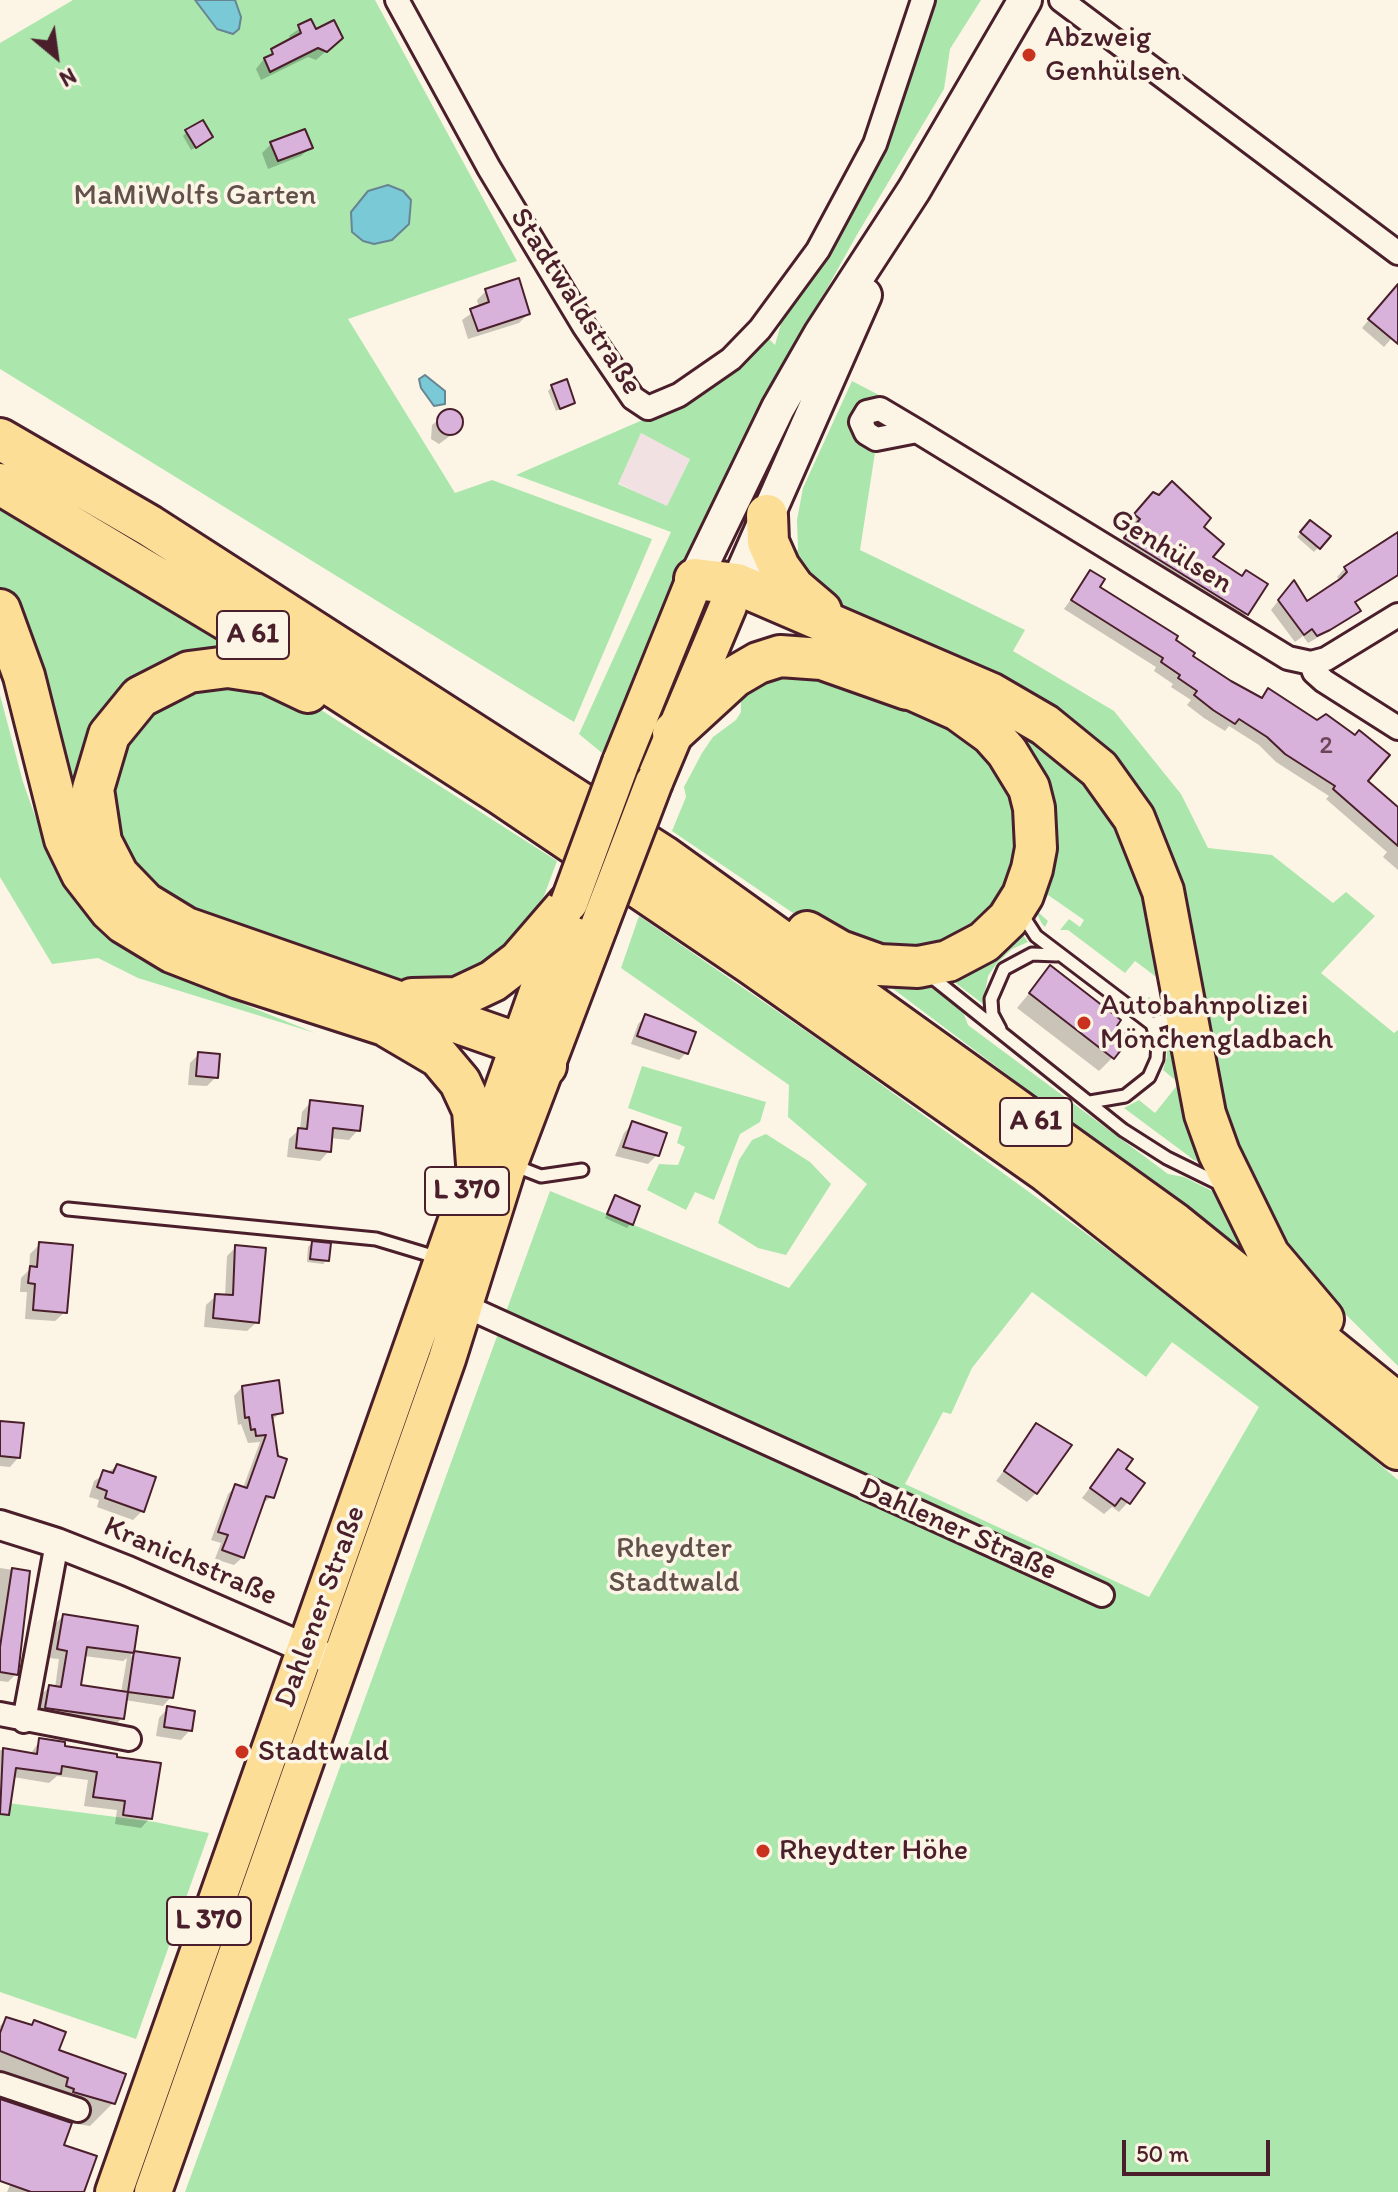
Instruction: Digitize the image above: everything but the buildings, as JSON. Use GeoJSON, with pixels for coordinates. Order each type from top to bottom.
{"type":"FeatureCollection","features":[{"type":"Feature","properties":{"kind":"highway","name":"A 61"},"geometry":{"type":"LineString","coordinates":[[0,439],[150,526],[663,856],[1174,1223],[1398,1404]]}},
{"type":"Feature","properties":{"kind":"highway","name":"A 61"},"geometry":{"type":"LineString","coordinates":[[0,484],[272,647],[502,795],[750,963],[1047,1172],[1398,1449]]}},
{"type":"Feature","properties":{"kind":"highway"},"geometry":{"type":"LineString","coordinates":[[767,515],[772,553],[794,588],[825,614],[881,644],[1006,702],[1077,748],[1099,769],[1134,818],[1148,849],[1166,905],[1169,1019],[1234,1189],[1269,1255],[1305,1301],[1398,1396]]}},
{"type":"Feature","properties":{"kind":"highway"},"geometry":{"type":"LineString","coordinates":[[695,579],[733,595],[881,644]]}},
{"type":"Feature","properties":{"kind":"highway"},"geometry":{"type":"LineString","coordinates":[[663,856],[742,892],[840,951],[879,965],[918,967],[948,961],[968,952],[998,929],[1018,906],[1036,848],[1029,788],[991,734],[958,710],[733,595]]}},
{"type":"Feature","properties":{"kind":"highway"},"geometry":{"type":"LineString","coordinates":[[0,610],[24,676],[65,839],[97,896],[124,923],[172,952],[239,978],[385,1010],[441,1001],[480,989],[584,915]]}},
{"type":"Feature","properties":{"kind":"highway"},"geometry":{"type":"LineString","coordinates":[[673,733],[734,677],[758,663],[780,656],[822,659],[926,695]]}},
{"type":"Feature","properties":{"kind":"highway"},"geometry":{"type":"LineString","coordinates":[[502,795],[391,743],[286,680],[248,669],[207,668],[170,679],[140,697],[109,735],[96,771],[94,807],[101,842],[131,891],[160,914],[186,928],[385,1010],[526,1058]]}},
{"type":"Feature","properties":{"kind":"highway"},"geometry":{"type":"LineString","coordinates":[[385,1010],[439,1057],[460,1082],[493,1164]]}},
{"type":"Feature","properties":{"kind":"main road","name":"L 370"},"geometry":{"type":"LineString","coordinates":[[584,915],[621,762],[695,579],[778,408],[821,333],[914,190],[1025,0]]}},
{"type":"Feature","properties":{"kind":"main road","name":"L 370"},"geometry":{"type":"LineString","coordinates":[[465,1306],[493,1164],[526,1058],[584,915],[654,782],[767,515],[914,190]]}},
{"type":"Feature","properties":{"kind":"main road","name":"L 370"},"geometry":{"type":"LineString","coordinates":[[444,1260],[493,1164]]}},
{"type":"Feature","properties":{"kind":"main road","name":"Dahlener Straße"},"geometry":{"type":"LineString","coordinates":[[114,2192],[444,1260]]}},
{"type":"Feature","properties":{"kind":"main road","name":"Dahlener Straße"},"geometry":{"type":"LineString","coordinates":[[153,2192],[465,1306]]}},
{"type":"Feature","properties":{"kind":"street","name":"Stadtwaldstraße"},"geometry":{"type":"LineString","coordinates":[[397,0],[489,168],[584,326],[633,398],[648,408],[679,395],[731,359],[760,329],[818,250],[875,144],[923,0]]}},
{"type":"Feature","properties":{"kind":"street"},"geometry":{"type":"LineString","coordinates":[[1061,0],[1398,253]]}},
{"type":"Feature","properties":{"kind":"street","name":"Genhülsen"},"geometry":{"type":"LineString","coordinates":[[917,431],[1288,658],[1311,663]]}},
{"type":"Feature","properties":{"kind":"street"},"geometry":{"type":"LineString","coordinates":[[1398,615],[1338,654],[1311,663],[1314,672],[1324,681],[1398,728]]}},
{"type":"Feature","properties":{"kind":"street","name":"Dahlener Straße"},"geometry":{"type":"LineString","coordinates":[[465,1306],[1102,1595]]}},
{"type":"Feature","properties":{"kind":"street","name":"Kranichstraße"},"geometry":{"type":"LineString","coordinates":[[0,1525],[57,1543],[340,1662]]}},
{"type":"Feature","properties":{"kind":"street","name":"Kranichstraße"},"geometry":{"type":"LineString","coordinates":[[24,1721],[57,1543]]}},
{"type":"Feature","properties":{"kind":"street"},"geometry":{"type":"LineString","coordinates":[[0,1714],[129,1739]]}},
{"type":"Feature","properties":{"kind":"street"},"geometry":{"type":"LineString","coordinates":[[0,2084],[78,2110]]}},
{"type":"Feature","properties":{"kind":"lane"},"geometry":{"type":"LineString","coordinates":[[1018,906],[1036,936],[1064,958],[1169,1019],[1158,1042],[1157,1059],[1149,1077],[1125,1096],[1090,1102]]}},
{"type":"Feature","properties":{"kind":"lane"},"geometry":{"type":"LineString","coordinates":[[1005,1036],[992,1014],[991,999],[1004,969],[1032,954],[1049,953],[1064,958]]}},
{"type":"Feature","properties":{"kind":"lane"},"geometry":{"type":"LineString","coordinates":[[918,967],[1123,1130],[1167,1158],[1234,1189]]}},
{"type":"Feature","properties":{"kind":"lane"},"geometry":{"type":"LineString","coordinates":[[493,1164],[541,1176],[582,1170]]}},
{"type":"Feature","properties":{"kind":"lane"},"geometry":{"type":"LineString","coordinates":[[72,1212],[376,1239],[444,1260]]}},
{"type":"Feature","properties":{"kind":"shaded area"},"geometry":{"type":"Polygon","coordinates":[[[641,433],[690,458],[667,507],[618,483],[641,433]]]}},
{"type":"Feature","properties":{"kind":"green space","name":"MaMiWolfs Garten"},"geometry":{"type":"Polygon","coordinates":[[[73,0],[375,0],[517,261],[348,319],[455,493],[492,480],[652,539],[574,722],[0,369],[0,43],[73,0]]]}},
{"type":"Feature","properties":{"kind":"green space"},"geometry":{"type":"Polygon","coordinates":[[[929,0],[981,0],[950,49],[944,89],[855,238],[739,447],[616,740],[608,739],[602,753],[579,734],[671,532],[516,475],[654,415],[765,335],[775,345],[786,306],[828,245],[929,0]],[[641,433],[618,484],[667,506],[690,459],[641,433]]]}},
{"type":"Feature","properties":{"kind":"green space"},"geometry":{"type":"Polygon","coordinates":[[[852,381],[879,395],[860,414],[876,446],[860,550],[1025,630],[1013,651],[1114,711],[1181,794],[1208,848],[1272,855],[1333,903],[1346,892],[1375,916],[1321,973],[1394,1033],[1398,1030],[1398,1366],[1324,1293],[1292,1252],[1267,1213],[1242,1164],[1220,1103],[1147,808],[847,615],[790,568],[798,549],[797,520],[803,488],[852,381]]]}},
{"type":"Feature","properties":{"kind":"green space"},"geometry":{"type":"Polygon","coordinates":[[[0,509],[246,655],[125,700],[93,878],[0,591],[0,509]]]}},
{"type":"Feature","properties":{"kind":"green space"},"geometry":{"type":"Polygon","coordinates":[[[781,663],[931,714],[990,754],[1021,807],[1015,876],[978,929],[912,953],[821,932],[672,831],[686,797],[684,787],[702,753],[713,737],[736,720],[741,712],[741,694],[781,663]]]}},
{"type":"Feature","properties":{"kind":"green space"},"geometry":{"type":"Polygon","coordinates":[[[917,670],[1018,717],[1123,809],[1169,994],[1157,984],[1159,979],[1135,961],[1125,973],[1068,930],[1060,930],[1069,919],[1080,927],[1084,920],[1048,895],[1038,912],[1048,921],[1045,927],[1042,924],[1031,901],[1044,820],[917,670]]]}},
{"type":"Feature","properties":{"kind":"green space"},"geometry":{"type":"Polygon","coordinates":[[[234,681],[290,695],[321,710],[557,861],[544,896],[499,959],[454,988],[382,980],[225,928],[145,885],[121,851],[107,803],[126,732],[166,697],[234,681]]]}},
{"type":"Feature","properties":{"kind":"green space"},"geometry":{"type":"Polygon","coordinates":[[[0,695],[23,782],[54,869],[115,944],[174,976],[315,1033],[138,978],[98,958],[52,964],[0,877],[0,695]]]}},
{"type":"Feature","properties":{"kind":"green space","name":"Rheydter Stadtwald"},"geometry":{"type":"Polygon","coordinates":[[[639,916],[842,1056],[1084,1232],[1278,1378],[1398,1480],[1398,2192],[185,2192],[550,1191],[789,1288],[867,1184],[788,1117],[789,1085],[621,968],[639,916]],[[1032,1292],[972,1368],[951,1414],[943,1412],[905,1484],[1149,1597],[1259,1407],[1172,1342],[1146,1377],[1032,1292]]]}},
{"type":"Feature","properties":{"kind":"green space"},"geometry":{"type":"Polygon","coordinates":[[[1014,923],[1028,942],[1012,949],[997,963],[988,976],[983,1004],[940,971],[1014,923]]]}},
{"type":"Feature","properties":{"kind":"green space"},"geometry":{"type":"Polygon","coordinates":[[[872,973],[928,985],[963,1012],[968,1025],[1168,1174],[1184,1177],[1228,1199],[1287,1285],[872,973]]]}},
{"type":"Feature","properties":{"kind":"green space"},"geometry":{"type":"Polygon","coordinates":[[[1169,994],[1171,1003],[1162,1008],[1143,1004],[1149,997],[1160,1005],[1169,994]]]}},
{"type":"Feature","properties":{"kind":"green space"},"geometry":{"type":"Polygon","coordinates":[[[1178,1024],[1217,1168],[1194,1160],[1124,1108],[1139,1100],[1155,1113],[1179,1083],[1163,1070],[1167,1057],[1165,1030],[1178,1024]]]}},
{"type":"Feature","properties":{"kind":"green space"},"geometry":{"type":"Polygon","coordinates":[[[642,1066],[766,1102],[760,1122],[740,1134],[714,1200],[695,1192],[686,1210],[647,1190],[659,1164],[678,1165],[685,1147],[677,1143],[682,1127],[628,1108],[642,1066]]]}},
{"type":"Feature","properties":{"kind":"green space"},"geometry":{"type":"Polygon","coordinates":[[[766,1134],[810,1162],[831,1184],[786,1255],[758,1248],[718,1223],[739,1160],[752,1140],[766,1134]]]}},
{"type":"Feature","properties":{"kind":"green space"},"geometry":{"type":"Polygon","coordinates":[[[0,1802],[155,1822],[209,1833],[136,2039],[0,1992],[0,1802]]]}},
{"type":"Feature","properties":{"kind":"water"},"geometry":{"type":"Polygon","coordinates":[[[195,0],[235,0],[241,17],[239,29],[233,34],[217,29],[195,0]]]}},
{"type":"Feature","properties":{"kind":"water"},"geometry":{"type":"Polygon","coordinates":[[[388,185],[403,191],[411,200],[409,224],[392,240],[374,244],[363,241],[352,232],[351,212],[368,191],[388,185]]]}},
{"type":"Feature","properties":{"kind":"water"},"geometry":{"type":"Polygon","coordinates":[[[425,375],[445,391],[445,404],[434,406],[421,388],[419,379],[425,375]]]}},
{"type":"Feature","properties":{"kind":"place","name":"Abzweig Genhülsen"},"geometry":{"type":"Point","coordinates":[1029,55]}},
{"type":"Feature","properties":{"kind":"place","name":"Autobahnpolizei Mönchengladbach"},"geometry":{"type":"Point","coordinates":[1084,1023]}},
{"type":"Feature","properties":{"kind":"place","name":"Stadtwald"},"geometry":{"type":"Point","coordinates":[242,1752]}},
{"type":"Feature","properties":{"kind":"place","name":"Rheydter Höhe"},"geometry":{"type":"Point","coordinates":[763,1851]}}]}
